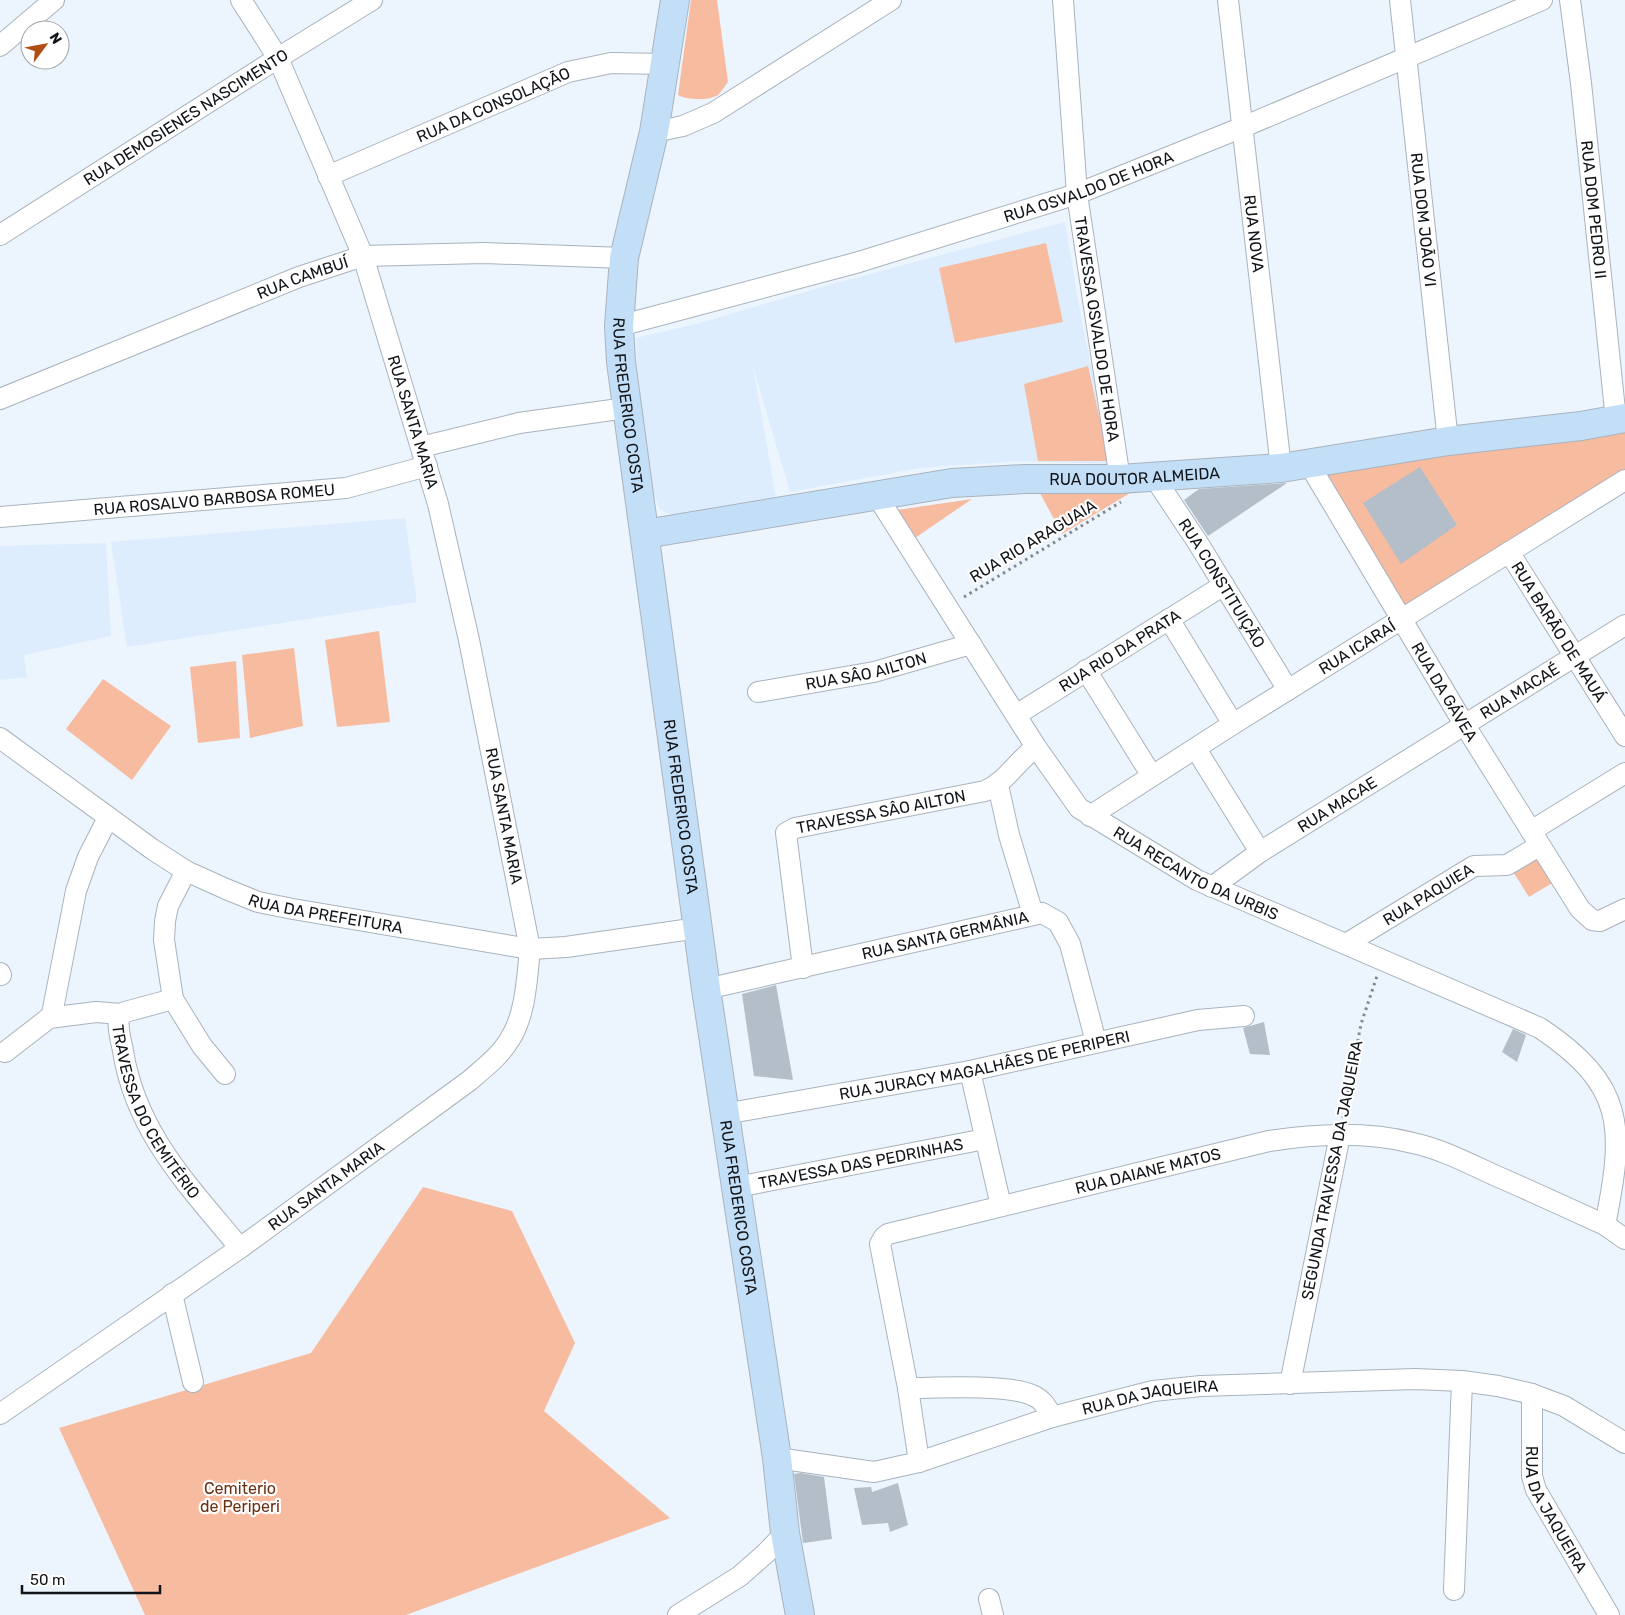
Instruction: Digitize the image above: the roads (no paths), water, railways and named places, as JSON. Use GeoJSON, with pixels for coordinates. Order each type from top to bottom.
{"type":"FeatureCollection","features":[{"type":"Feature","properties":{"kind":"main road","name":"RUA FREDERICO COSTA"},"geometry":{"type":"LineString","coordinates":[[675,0],[654,132],[624,258],[619,326],[626,408],[645,534],[706,989],[777,1458],[785,1533],[800,1615]]}},
{"type":"Feature","properties":{"kind":"main road","name":"RUA DOUTOR ALMEIDA"},"geometry":{"type":"LineString","coordinates":[[645,534],[952,483],[1044,478],[1121,490],[1154,477],[1281,468],[1448,441],[1581,426],[1621,419]]}},
{"type":"Feature","properties":{"kind":"street"},"geometry":{"type":"LineString","coordinates":[[0,46],[54,0]]}},
{"type":"Feature","properties":{"kind":"street","name":"RUA SANTA MARIA"},"geometry":{"type":"LineString","coordinates":[[0,1414],[240,1248],[470,1081],[492,1061],[511,1039],[520,1012],[530,949],[469,640],[427,466],[363,256],[278,58],[241,0]]}},
{"type":"Feature","properties":{"kind":"street","name":"RUA DEMOSIENES NASCIMENTO"},"geometry":{"type":"LineString","coordinates":[[0,235],[372,0]]}},
{"type":"Feature","properties":{"kind":"street"},"geometry":{"type":"LineString","coordinates":[[654,132],[683,126],[713,113],[891,0]]}},
{"type":"Feature","properties":{"kind":"street","name":"TRAVESSA OSVALDO DE HORA"},"geometry":{"type":"LineString","coordinates":[[1063,0],[1077,194],[1121,490]]}},
{"type":"Feature","properties":{"kind":"street","name":"RUA NOVA"},"geometry":{"type":"LineString","coordinates":[[1228,0],[1281,468]]}},
{"type":"Feature","properties":{"kind":"street","name":"RUA DOM JOÃO VI"},"geometry":{"type":"LineString","coordinates":[[1400,0],[1448,441]]}},
{"type":"Feature","properties":{"kind":"street","name":"RUA OSVALDO DE HORA"},"geometry":{"type":"LineString","coordinates":[[619,326],[859,262],[1077,194],[1407,59],[1542,0]]}},
{"type":"Feature","properties":{"kind":"street","name":"RUA DOM PEDRO II"},"geometry":{"type":"LineString","coordinates":[[1570,0],[1621,419]]}},
{"type":"Feature","properties":{"kind":"street","name":"RUA DA CONSOLAÇÃO"},"geometry":{"type":"LineString","coordinates":[[328,176],[568,72],[611,63],[666,64]]}},
{"type":"Feature","properties":{"kind":"street","name":"RUA CAMBUÍ"},"geometry":{"type":"LineString","coordinates":[[0,399],[299,277],[363,256],[484,253],[624,258]]}},
{"type":"Feature","properties":{"kind":"street"},"geometry":{"type":"LineString","coordinates":[[421,447],[519,423],[626,408]]}},
{"type":"Feature","properties":{"kind":"street","name":"RUA DA GÁVEA"},"geometry":{"type":"LineString","coordinates":[[1309,464],[1464,724],[1535,838],[1586,915],[1592,920],[1600,921],[1625,909]]}},
{"type":"Feature","properties":{"kind":"street","name":"RUA ROSALVO BARBOSA ROMEU"},"geometry":{"type":"LineString","coordinates":[[0,517],[346,488],[427,466]]}},
{"type":"Feature","properties":{"kind":"street","name":"RUA CONSTITUIÇÃO"},"geometry":{"type":"LineString","coordinates":[[1154,477],[1224,585],[1288,690]]}},
{"type":"Feature","properties":{"kind":"street","name":"RUA ICARAÍ"},"geometry":{"type":"LineString","coordinates":[[1090,816],[1400,619],[1625,480]]}},
{"type":"Feature","properties":{"kind":"street","name":"RUA RECANTO DA URBIS"},"geometry":{"type":"LineString","coordinates":[[877,496],[1036,747],[1069,797],[1079,808],[1212,886],[1540,1028],[1570,1046],[1603,1080],[1613,1096],[1623,1123],[1620,1156],[1605,1225]]}},
{"type":"Feature","properties":{"kind":"street","name":"RUA BARÃO DE MAUÁ"},"geometry":{"type":"LineString","coordinates":[[1509,552],[1625,736]]}},
{"type":"Feature","properties":{"kind":"street","name":"RUA RIO DA PRATA"},"geometry":{"type":"LineString","coordinates":[[1016,715],[1224,585]]}},
{"type":"Feature","properties":{"kind":"street"},"geometry":{"type":"LineString","coordinates":[[1168,619],[1233,724]]}},
{"type":"Feature","properties":{"kind":"street","name":"RUA MACAÉ"},"geometry":{"type":"LineString","coordinates":[[1464,724],[1625,625]]}},
{"type":"Feature","properties":{"kind":"street","name":"RUA SÂO AILTON"},"geometry":{"type":"LineString","coordinates":[[758,692],[874,672],[971,644]]}},
{"type":"Feature","properties":{"kind":"street"},"geometry":{"type":"LineString","coordinates":[[1086,670],[1152,776]]}},
{"type":"Feature","properties":{"kind":"street","name":"RUA MACAE"},"geometry":{"type":"LineString","coordinates":[[1212,886],[1260,852],[1464,724]]}},
{"type":"Feature","properties":{"kind":"street","name":"RUA DA PREFEITURA"},"geometry":{"type":"LineString","coordinates":[[0,738],[108,818],[186,871],[258,902],[530,949],[566,947],[698,928]]}},
{"type":"Feature","properties":{"kind":"street","name":"TRAVESSA SÂO AILTON"},"geometry":{"type":"LineString","coordinates":[[803,968],[786,833],[795,828],[977,793],[998,785],[1014,766],[1036,747]]}},
{"type":"Feature","properties":{"kind":"street"},"geometry":{"type":"LineString","coordinates":[[1196,749],[1260,852]]}},
{"type":"Feature","properties":{"kind":"street","name":"RUA PAQUIEA"},"geometry":{"type":"LineString","coordinates":[[1346,944],[1474,866],[1507,865],[1535,838],[1625,773]]}},
{"type":"Feature","properties":{"kind":"street"},"geometry":{"type":"LineString","coordinates":[[998,785],[1009,835],[1033,914]]}},
{"type":"Feature","properties":{"kind":"street"},"geometry":{"type":"LineString","coordinates":[[5,1052],[52,1014],[76,891],[88,857],[108,818]]}},
{"type":"Feature","properties":{"kind":"street"},"geometry":{"type":"LineString","coordinates":[[186,871],[168,906],[165,921],[164,940],[173,999],[202,1046],[226,1074]]}},
{"type":"Feature","properties":{"kind":"street","name":"RUA SANTA GERMÂNIA"},"geometry":{"type":"LineString","coordinates":[[706,989],[1042,913],[1050,916],[1064,931],[1070,944],[1096,1042]]}},
{"type":"Feature","properties":{"kind":"street","name":"TRAVESSA DO CEMITÉRIO"},"geometry":{"type":"LineString","coordinates":[[173,999],[121,1014],[118,1022],[132,1091],[145,1123],[164,1156],[240,1248]]}},
{"type":"Feature","properties":{"kind":"street"},"geometry":{"type":"LineString","coordinates":[[49,1018],[102,1012],[121,1014]]}},
{"type":"Feature","properties":{"kind":"street","name":"RUA JURACY MAGALHÂES DE PERIPERI"},"geometry":{"type":"LineString","coordinates":[[724,1114],[970,1071],[1198,1020],[1244,1016]]}},
{"type":"Feature","properties":{"kind":"street"},"geometry":{"type":"LineString","coordinates":[[970,1071],[1001,1206]]}},
{"type":"Feature","properties":{"kind":"street","name":"RUA DAIANE MATOS"},"geometry":{"type":"LineString","coordinates":[[919,1462],[908,1388],[881,1240],[888,1234],[1269,1142],[1299,1136],[1340,1134],[1378,1137],[1413,1143],[1450,1155],[1605,1225],[1625,1239]]}},
{"type":"Feature","properties":{"kind":"street","name":"SEGUNDA TRAVESSA DA JAQUEIRA"},"geometry":{"type":"LineString","coordinates":[[1290,1384],[1340,1134]]}},
{"type":"Feature","properties":{"kind":"street","name":"TRAVESSA DAS PEDRINHAS"},"geometry":{"type":"LineString","coordinates":[[737,1187],[985,1139]]}},
{"type":"Feature","properties":{"kind":"street"},"geometry":{"type":"LineString","coordinates":[[172,1294],[193,1382]]}},
{"type":"Feature","properties":{"kind":"street","name":"RUA DA JAQUEIRA"},"geometry":{"type":"LineString","coordinates":[[777,1458],[874,1472],[919,1462],[1052,1417],[1153,1391],[1201,1386],[1415,1379],[1462,1381],[1498,1386],[1532,1394],[1564,1406],[1625,1443]]}},
{"type":"Feature","properties":{"kind":"street"},"geometry":{"type":"LineString","coordinates":[[1454,1590],[1462,1381]]}},
{"type":"Feature","properties":{"kind":"street"},"geometry":{"type":"LineString","coordinates":[[908,1388],[1003,1389],[1031,1394],[1041,1400],[1052,1417]]}},
{"type":"Feature","properties":{"kind":"street","name":"RUA DA JAQUEIRA"},"geometry":{"type":"LineString","coordinates":[[1532,1394],[1532,1476],[1536,1490],[1609,1615]]}},
{"type":"Feature","properties":{"kind":"street"},"geometry":{"type":"LineString","coordinates":[[678,1615],[740,1576],[785,1533]]}},
{"type":"Feature","properties":{"kind":"park label","name":"Cemiterio de Periperi"},"geometry":{"type":"Point","coordinates":[240,1497]}}]}
